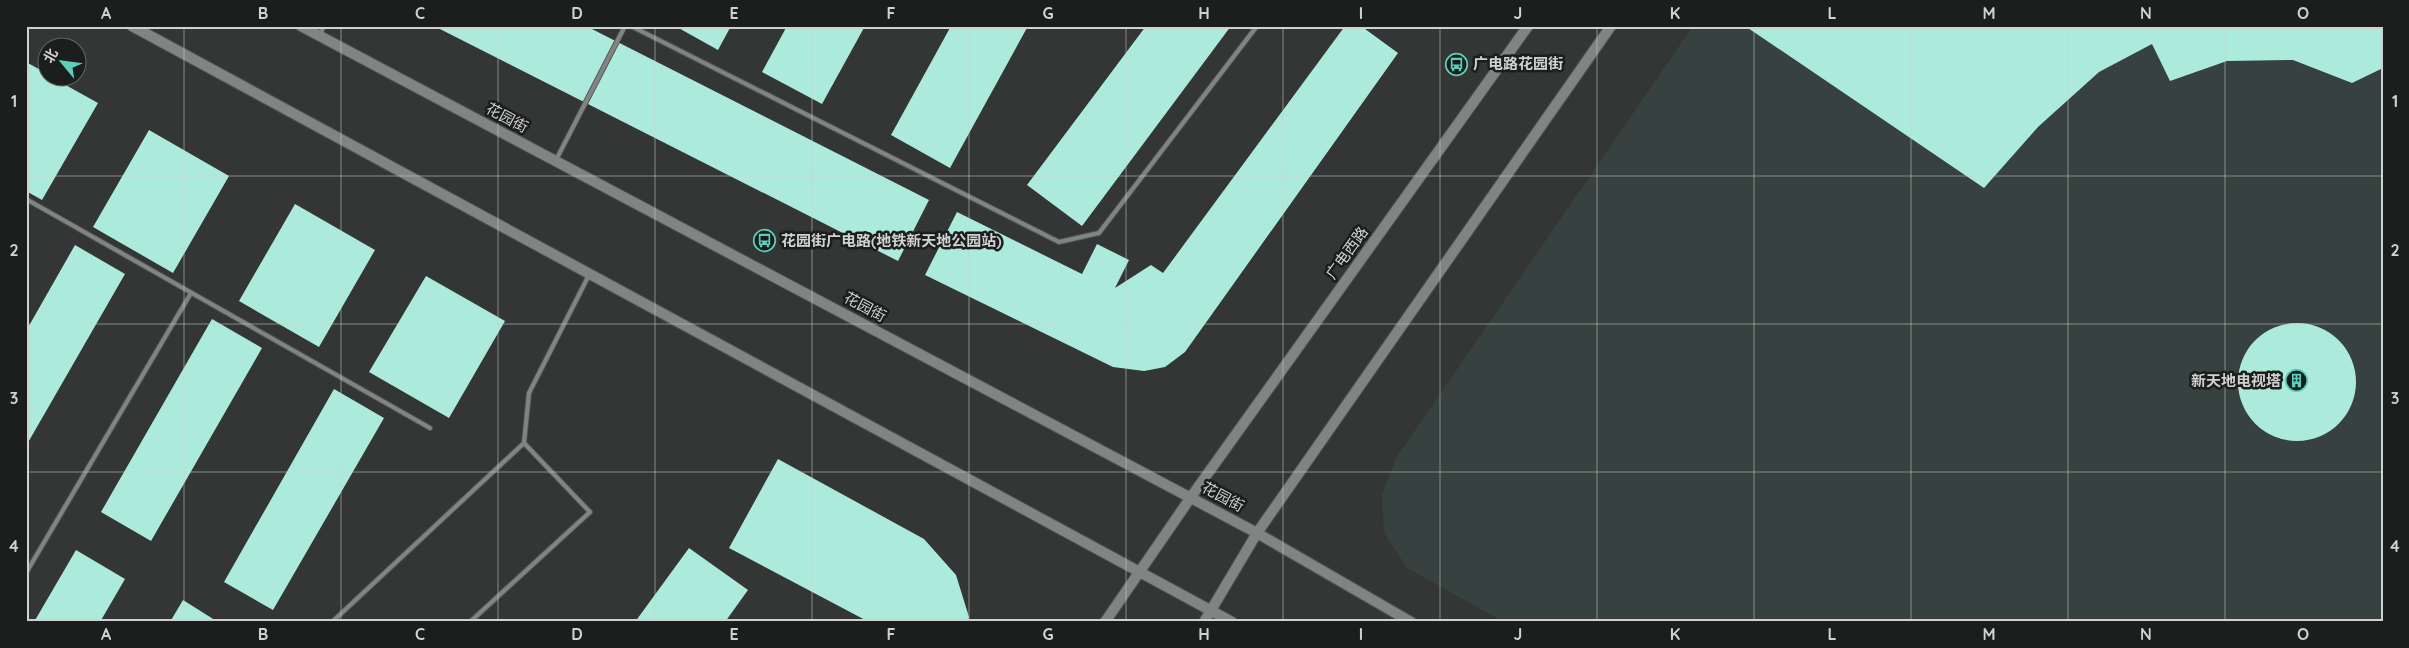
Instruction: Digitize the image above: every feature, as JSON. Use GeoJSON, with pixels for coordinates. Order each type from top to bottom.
{"type":"FeatureCollection","features":[{"type":"Feature","properties":{"kind":"main road"},"geometry":{"type":"LineString","coordinates":[[132,26],[1232,622]]}},
{"type":"Feature","properties":{"kind":"main road","name":"花园街"},"geometry":{"type":"LineString","coordinates":[[301,26],[321,31],[556,161],[1257,532],[1411,622]]}},
{"type":"Feature","properties":{"kind":"main road","name":"广电西路"},"geometry":{"type":"LineString","coordinates":[[1140,571],[1528,26]]}},
{"type":"Feature","properties":{"kind":"main road"},"geometry":{"type":"LineString","coordinates":[[1204,622],[1257,532],[1611,26]]}},
{"type":"Feature","properties":{"kind":"main road"},"geometry":{"type":"LineString","coordinates":[[1105,622],[1140,571]]}},
{"type":"Feature","properties":{"kind":"lane"},"geometry":{"type":"LineString","coordinates":[[556,161],[625,26]]}},
{"type":"Feature","properties":{"kind":"lane"},"geometry":{"type":"LineString","coordinates":[[631,26],[1059,242],[1099,233],[1257,26]]}},
{"type":"Feature","properties":{"kind":"lane"},"geometry":{"type":"LineString","coordinates":[[26,199],[430,428]]}},
{"type":"Feature","properties":{"kind":"lane"},"geometry":{"type":"LineString","coordinates":[[332,622],[524,443],[529,393],[590,273]]}},
{"type":"Feature","properties":{"kind":"lane"},"geometry":{"type":"LineString","coordinates":[[26,573],[191,293]]}},
{"type":"Feature","properties":{"kind":"lane"},"geometry":{"type":"LineString","coordinates":[[470,622],[590,512],[524,443]]}},
{"type":"Feature","properties":{"kind":"shaded area"},"geometry":{"type":"Polygon","coordinates":[[[1693,26],[2383,26],[2383,622],[1504,622],[1407,568],[1384,533],[1382,494],[1396,458],[1693,26]]]}},
{"type":"Feature","properties":{"kind":"building"},"geometry":{"type":"Polygon","coordinates":[[[434,26],[586,26],[929,200],[898,261],[434,26]]]}},
{"type":"Feature","properties":{"kind":"building"},"geometry":{"type":"Polygon","coordinates":[[[675,26],[731,26],[718,50],[675,26]]]}},
{"type":"Feature","properties":{"kind":"building"},"geometry":{"type":"Polygon","coordinates":[[[787,26],[865,26],[822,104],[762,72],[787,26]]]}},
{"type":"Feature","properties":{"kind":"building"},"geometry":{"type":"Polygon","coordinates":[[[951,26],[1028,26],[950,168],[891,135],[951,26]]]}},
{"type":"Feature","properties":{"kind":"building"},"geometry":{"type":"Polygon","coordinates":[[[1146,26],[1231,26],[1082,226],[1027,185],[1146,26]]]}},
{"type":"Feature","properties":{"kind":"building"},"geometry":{"type":"Polygon","coordinates":[[[1345,26],[1361,26],[1398,53],[1185,352],[1165,367],[1144,371],[1113,367],[925,275],[957,212],[1082,274],[1097,244],[1129,260],[1115,288],[1151,265],[1163,273],[1345,26]]]}},
{"type":"Feature","properties":{"kind":"building"},"geometry":{"type":"Polygon","coordinates":[[[1745,26],[2383,26],[2383,68],[2352,83],[2293,60],[2227,61],[2170,81],[2152,44],[2099,72],[2038,127],[1984,188],[1745,26]]]}},
{"type":"Feature","properties":{"kind":"building"},"geometry":{"type":"Polygon","coordinates":[[[26,62],[38,69],[38,88],[71,88],[98,103],[42,200],[26,191],[26,62]]]}},
{"type":"Feature","properties":{"kind":"building"},"geometry":{"type":"Polygon","coordinates":[[[149,130],[229,176],[173,273],[93,227],[149,130]]]}},
{"type":"Feature","properties":{"kind":"building"},"geometry":{"type":"Polygon","coordinates":[[[295,204],[375,250],[319,347],[239,301],[295,204]]]}},
{"type":"Feature","properties":{"kind":"building"},"geometry":{"type":"Polygon","coordinates":[[[75,245],[125,274],[26,446],[26,331],[75,245]]]}},
{"type":"Feature","properties":{"kind":"building"},"geometry":{"type":"Polygon","coordinates":[[[426,276],[505,321],[449,418],[369,372],[426,276]]]}},
{"type":"Feature","properties":{"kind":"building"},"geometry":{"type":"Polygon","coordinates":[[[212,319],[262,348],[151,541],[101,512],[212,319]]]}},
{"type":"Feature","properties":{"kind":"building","name":"新天地电视塔"},"geometry":{"type":"Polygon","coordinates":[[[2297,323],[2320,327],[2339,340],[2352,359],[2356,382],[2352,405],[2339,424],[2320,437],[2297,441],[2274,437],[2255,424],[2242,405],[2238,382],[2242,359],[2255,340],[2274,327],[2297,323]]]}},
{"type":"Feature","properties":{"kind":"building"},"geometry":{"type":"Polygon","coordinates":[[[334,389],[384,418],[273,610],[224,582],[334,389]]]}},
{"type":"Feature","properties":{"kind":"building"},"geometry":{"type":"Polygon","coordinates":[[[778,459],[924,539],[956,575],[969,617],[968,622],[869,622],[729,548],[778,459]]]}},
{"type":"Feature","properties":{"kind":"building"},"geometry":{"type":"Polygon","coordinates":[[[689,548],[748,590],[725,622],[635,622],[689,548]]]}},
{"type":"Feature","properties":{"kind":"building"},"geometry":{"type":"Polygon","coordinates":[[[76,550],[125,579],[100,622],[34,622],[76,550]]]}},
{"type":"Feature","properties":{"kind":"building"},"geometry":{"type":"Polygon","coordinates":[[[183,600],[218,622],[170,622],[183,600]]]}},
{"type":"Feature","properties":{"kind":"place","name":"广电路花园街"},"geometry":{"type":"Point","coordinates":[1457,64]}},
{"type":"Feature","properties":{"kind":"place","name":"花园街广电路(地铁新天地公园站)"},"geometry":{"type":"Point","coordinates":[765,241]}},
{"type":"Feature","properties":{"kind":"place","name":"新天地电视塔"},"geometry":{"type":"Point","coordinates":[2297,381]}}]}
